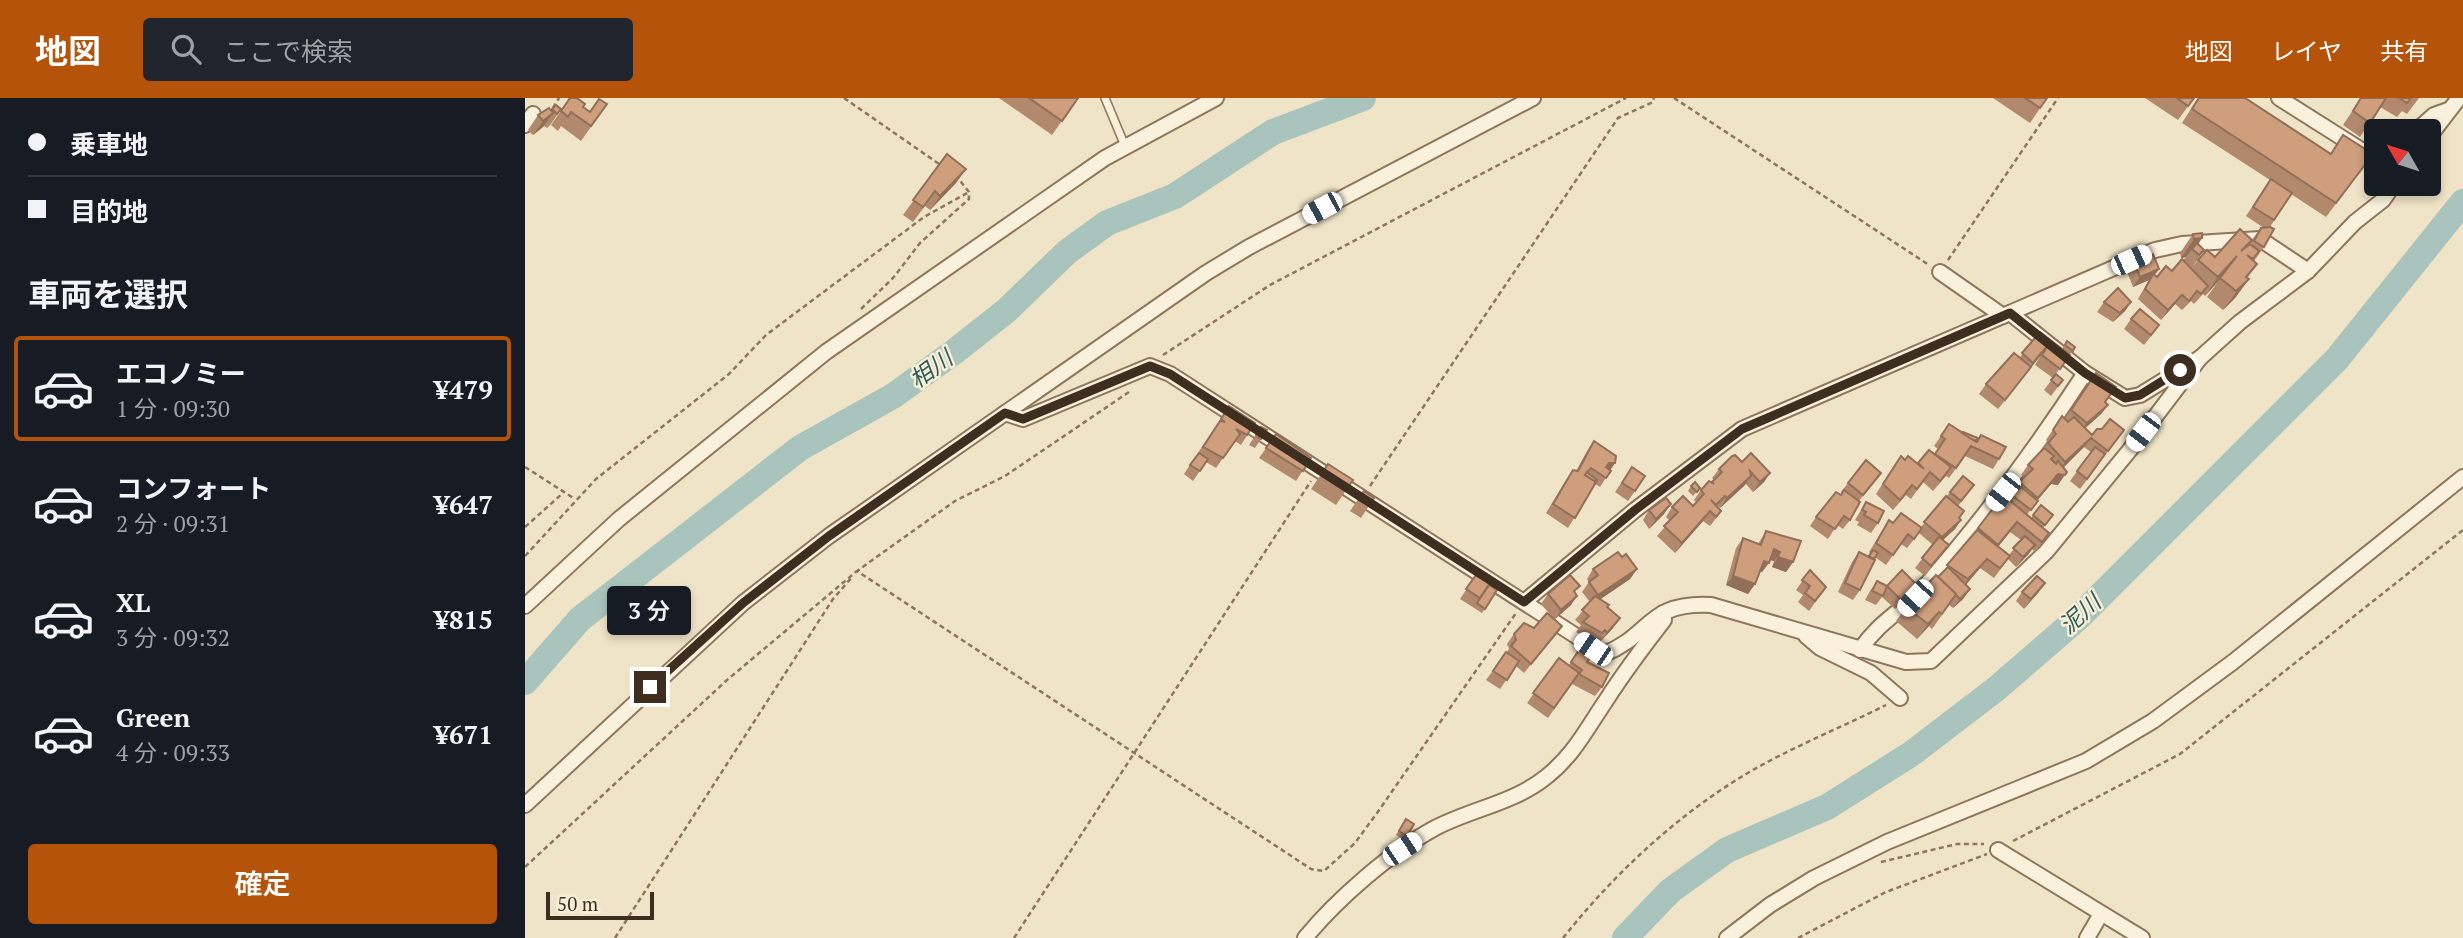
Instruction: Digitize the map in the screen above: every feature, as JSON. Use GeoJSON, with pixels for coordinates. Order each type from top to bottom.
{"type":"FeatureCollection","features":[{"type":"Feature","properties":{"kind":"street"},"geometry":{"type":"LineString","coordinates":[[525,606],[619,519],[826,352],[1125,146],[1216,98]]}},
{"type":"Feature","properties":{"kind":"street"},"geometry":{"type":"LineString","coordinates":[[525,805],[743,603],[829,536],[1249,247],[1533,98]]}},
{"type":"Feature","properties":{"kind":"street"},"geometry":{"type":"LineString","coordinates":[[2280,98],[2364,152]]}},
{"type":"Feature","properties":{"kind":"street"},"geometry":{"type":"LineString","coordinates":[[2441,121],[2459,98]]}},
{"type":"Feature","properties":{"kind":"street"},"geometry":{"type":"LineString","coordinates":[[2430,119],[2449,110]]}},
{"type":"Feature","properties":{"kind":"street"},"geometry":{"type":"LineString","coordinates":[[1941,272],[2125,398],[2140,395],[2200,358],[2240,322],[2308,271],[2355,222],[2386,196]]}},
{"type":"Feature","properties":{"kind":"street"},"geometry":{"type":"LineString","coordinates":[[1524,602],[1635,510],[1742,429],[2155,250],[2182,244],[2260,239],[2308,271]]}},
{"type":"Feature","properties":{"kind":"street"},"geometry":{"type":"LineString","coordinates":[[1005,413],[1023,419],[1150,366],[1170,374],[1604,654],[1616,649],[1663,611],[1687,604],[1711,605],[1906,662],[1931,661],[1952,644],[1982,611],[2046,552],[2129,451],[2200,358]]}},
{"type":"Feature","properties":{"kind":"street"},"geometry":{"type":"LineString","coordinates":[[1860,650],[1885,618],[1905,608],[1990,509],[2029,459],[2085,373]]}},
{"type":"Feature","properties":{"kind":"street"},"geometry":{"type":"LineString","coordinates":[[1727,938],[1770,905],[1814,878],[1887,842],[2086,761],[2153,720],[2233,662],[2463,477]]}},
{"type":"Feature","properties":{"kind":"street"},"geometry":{"type":"LineString","coordinates":[[1305,938],[1347,895],[1402,849],[1435,828],[1518,796],[1546,777],[1574,751],[1635,657],[1664,620],[1663,611]]}},
{"type":"Feature","properties":{"kind":"street"},"geometry":{"type":"LineString","coordinates":[[1800,631],[1820,648],[1871,674],[1901,698]]}},
{"type":"Feature","properties":{"kind":"street"},"geometry":{"type":"LineString","coordinates":[[1998,850],[2142,938]]}},
{"type":"Feature","properties":{"kind":"street"},"geometry":{"type":"LineString","coordinates":[[2087,938],[2101,914]]}},
{"type":"Feature","properties":{"kind":"lane"},"geometry":{"type":"LineString","coordinates":[[1105,98],[1125,146]]}},
{"type":"Feature","properties":{"kind":"path"},"geometry":{"type":"LineString","coordinates":[[529,119],[552,109],[559,98]]}},
{"type":"Feature","properties":{"kind":"path"},"geometry":{"type":"LineString","coordinates":[[844,98],[945,168]]}},
{"type":"Feature","properties":{"kind":"path"},"geometry":{"type":"LineString","coordinates":[[1150,366],[1269,285],[1626,98]]}},
{"type":"Feature","properties":{"kind":"path"},"geometry":{"type":"LineString","coordinates":[[1363,497],[1618,118],[1653,102],[1654,98]]}},
{"type":"Feature","properties":{"kind":"path"},"geometry":{"type":"LineString","coordinates":[[1674,98],[1941,272],[2058,98]]}},
{"type":"Feature","properties":{"kind":"path"},"geometry":{"type":"LineString","coordinates":[[858,311],[893,278],[920,243],[969,199],[969,192],[957,176]]}},
{"type":"Feature","properties":{"kind":"path"},"geometry":{"type":"LineString","coordinates":[[525,556],[575,499],[729,374],[786,319],[925,217],[969,192]]}},
{"type":"Feature","properties":{"kind":"path"},"geometry":{"type":"LineString","coordinates":[[525,867],[727,680],[857,571],[955,500],[1005,476],[1133,388]]}},
{"type":"Feature","properties":{"kind":"path"},"geometry":{"type":"LineString","coordinates":[[525,467],[575,499]]}},
{"type":"Feature","properties":{"kind":"path"},"geometry":{"type":"LineString","coordinates":[[1014,938],[1319,469]]}},
{"type":"Feature","properties":{"kind":"path"},"geometry":{"type":"LineString","coordinates":[[525,527],[563,493]]}},
{"type":"Feature","properties":{"kind":"path"},"geometry":{"type":"LineString","coordinates":[[1798,938],[1886,892],[1998,850],[2035,828],[2071,813],[2180,754],[2463,530]]}},
{"type":"Feature","properties":{"kind":"path"},"geometry":{"type":"LineString","coordinates":[[857,571],[1311,869],[1324,871],[1355,842],[1370,823],[1524,602]]}},
{"type":"Feature","properties":{"kind":"path"},"geometry":{"type":"LineString","coordinates":[[615,938],[833,599],[857,571]]}},
{"type":"Feature","properties":{"kind":"path"},"geometry":{"type":"LineString","coordinates":[[1563,938],[1595,899],[1667,830],[1747,774],[1901,698]]}},
{"type":"Feature","properties":{"kind":"path"},"geometry":{"type":"LineString","coordinates":[[1879,863],[1957,844],[1988,844],[1998,850]]}},
{"type":"Feature","properties":{"kind":"building"},"geometry":{"type":"Polygon","coordinates":[[[570,98],[577,98],[590,112],[599,99],[607,104],[591,126],[571,112],[568,117],[561,111],[570,98]]]}},
{"type":"Feature","properties":{"kind":"building"},"geometry":{"type":"Polygon","coordinates":[[[1029,98],[1078,98],[1062,121],[1029,98]]]}},
{"type":"Feature","properties":{"kind":"building"},"geometry":{"type":"Polygon","coordinates":[[[2025,98],[2047,98],[2040,108],[2025,98]]]}},
{"type":"Feature","properties":{"kind":"building"},"geometry":{"type":"Polygon","coordinates":[[[2177,98],[2194,98],[2188,106],[2177,98]]]}},
{"type":"Feature","properties":{"kind":"building"},"geometry":{"type":"Polygon","coordinates":[[[2199,98],[2245,98],[2331,154],[2343,135],[2364,148],[2364,166],[2336,203],[2192,109],[2199,98]]]}},
{"type":"Feature","properties":{"kind":"building"},"geometry":{"type":"Polygon","coordinates":[[[2361,98],[2386,98],[2373,119],[2364,119],[2353,111],[2361,98]]]}},
{"type":"Feature","properties":{"kind":"building"},"geometry":{"type":"Polygon","coordinates":[[[556,105],[561,109],[557,114],[552,109],[556,105]]]}},
{"type":"Feature","properties":{"kind":"building"},"geometry":{"type":"Polygon","coordinates":[[[549,108],[553,113],[543,121],[538,115],[549,108]]]}},
{"type":"Feature","properties":{"kind":"building"},"geometry":{"type":"Polygon","coordinates":[[[947,154],[966,169],[940,196],[935,191],[923,207],[913,200],[947,154]]]}},
{"type":"Feature","properties":{"kind":"building"},"geometry":{"type":"Polygon","coordinates":[[[2271,179],[2292,193],[2274,220],[2253,207],[2271,179]]]}},
{"type":"Feature","properties":{"kind":"building"},"geometry":{"type":"Polygon","coordinates":[[[2261,228],[2274,229],[2264,247],[2254,241],[2261,228]]]}},
{"type":"Feature","properties":{"kind":"building"},"geometry":{"type":"Polygon","coordinates":[[[2240,229],[2252,240],[2241,251],[2250,244],[2259,251],[2253,259],[2247,255],[2257,264],[2246,277],[2249,279],[2236,291],[2220,278],[2237,256],[2218,277],[2198,260],[2207,250],[2215,257],[2240,229]]]}},
{"type":"Feature","properties":{"kind":"building"},"geometry":{"type":"Polygon","coordinates":[[[2202,233],[2202,238],[2194,239],[2193,234],[2202,233]]]}},
{"type":"Feature","properties":{"kind":"building"},"geometry":{"type":"Polygon","coordinates":[[[2197,243],[2204,250],[2199,255],[2192,249],[2197,243]]]}},
{"type":"Feature","properties":{"kind":"building"},"geometry":{"type":"Polygon","coordinates":[[[2153,254],[2159,269],[2140,277],[2134,263],[2153,254]]]}},
{"type":"Feature","properties":{"kind":"building"},"geometry":{"type":"Polygon","coordinates":[[[2182,259],[2208,286],[2201,294],[2197,291],[2189,301],[2182,295],[2168,310],[2145,289],[2153,274],[2157,277],[2166,266],[2172,271],[2182,259]]]}},
{"type":"Feature","properties":{"kind":"building"},"geometry":{"type":"Polygon","coordinates":[[[2118,288],[2131,302],[2120,313],[2104,302],[2118,288]]]}},
{"type":"Feature","properties":{"kind":"building"},"geometry":{"type":"Polygon","coordinates":[[[2140,309],[2159,325],[2151,335],[2131,319],[2140,309]]]}},
{"type":"Feature","properties":{"kind":"building"},"geometry":{"type":"Polygon","coordinates":[[[2040,332],[2070,355],[2060,369],[2042,355],[2048,345],[2033,363],[2022,353],[2040,332]]]}},
{"type":"Feature","properties":{"kind":"building"},"geometry":{"type":"Polygon","coordinates":[[[2067,341],[2075,347],[2073,351],[2065,345],[2067,341]]]}},
{"type":"Feature","properties":{"kind":"building"},"geometry":{"type":"Polygon","coordinates":[[[2014,353],[2031,367],[2005,400],[1986,384],[2014,353]]]}},
{"type":"Feature","properties":{"kind":"building"},"geometry":{"type":"Polygon","coordinates":[[[2096,373],[2116,387],[2105,402],[2108,405],[2087,423],[2071,410],[2096,373]]]}},
{"type":"Feature","properties":{"kind":"building"},"geometry":{"type":"Polygon","coordinates":[[[2056,374],[2063,380],[2058,386],[2051,380],[2056,374]]]}},
{"type":"Feature","properties":{"kind":"building"},"geometry":{"type":"Polygon","coordinates":[[[1229,406],[1255,423],[1247,435],[1236,429],[1240,434],[1223,458],[1203,447],[1220,421],[1225,422],[1221,419],[1229,406]]]}},
{"type":"Feature","properties":{"kind":"building"},"geometry":{"type":"Polygon","coordinates":[[[2062,416],[2068,422],[2074,417],[2092,435],[2097,429],[2102,429],[2110,419],[2124,430],[2108,451],[2091,438],[2065,462],[2048,443],[2056,434],[2053,430],[2062,416]]]}},
{"type":"Feature","properties":{"kind":"building"},"geometry":{"type":"Polygon","coordinates":[[[1949,424],[1977,442],[1981,435],[2006,447],[1999,459],[1971,446],[1956,468],[1935,454],[1945,439],[1941,436],[1949,424]]]}},
{"type":"Feature","properties":{"kind":"building"},"geometry":{"type":"Polygon","coordinates":[[[1261,427],[1267,430],[1261,439],[1256,435],[1261,427]]]}},
{"type":"Feature","properties":{"kind":"building"},"geometry":{"type":"Polygon","coordinates":[[[1963,432],[1978,438],[1975,441],[1963,432]]]}},
{"type":"Feature","properties":{"kind":"building"},"geometry":{"type":"Polygon","coordinates":[[[1276,434],[1311,458],[1303,471],[1266,448],[1276,434]]]}},
{"type":"Feature","properties":{"kind":"building"},"geometry":{"type":"Polygon","coordinates":[[[1594,441],[1616,456],[1615,463],[1609,463],[1606,467],[1611,471],[1606,478],[1591,468],[1585,475],[1596,482],[1575,518],[1553,504],[1573,470],[1578,471],[1594,441]]]}},
{"type":"Feature","properties":{"kind":"building"},"geometry":{"type":"Polygon","coordinates":[[[2095,447],[2105,454],[2087,479],[2077,471],[2095,447]]]}},
{"type":"Feature","properties":{"kind":"building"},"geometry":{"type":"Polygon","coordinates":[[[2044,448],[2054,456],[2051,459],[2056,464],[2058,461],[2067,472],[2065,475],[2058,474],[2038,498],[2019,482],[2033,469],[2028,465],[2044,448]]]}},
{"type":"Feature","properties":{"kind":"building"},"geometry":{"type":"Polygon","coordinates":[[[1929,450],[1951,467],[1940,481],[1930,472],[1917,489],[1912,485],[1900,500],[1883,484],[1901,456],[1905,460],[1908,456],[1924,469],[1918,463],[1929,450]]]}},
{"type":"Feature","properties":{"kind":"building"},"geometry":{"type":"Polygon","coordinates":[[[1199,453],[1208,459],[1200,471],[1190,465],[1199,453]]]}},
{"type":"Feature","properties":{"kind":"building"},"geometry":{"type":"Polygon","coordinates":[[[1751,453],[1770,473],[1760,482],[1750,471],[1751,476],[1727,498],[1725,496],[1716,505],[1711,500],[1721,511],[1716,517],[1710,511],[1682,543],[1664,526],[1678,512],[1672,507],[1683,496],[1693,506],[1704,494],[1701,490],[1709,481],[1714,484],[1712,482],[1722,472],[1719,469],[1732,456],[1735,455],[1742,462],[1751,453]]]}},
{"type":"Feature","properties":{"kind":"building"},"geometry":{"type":"Polygon","coordinates":[[[1866,460],[1881,473],[1863,495],[1848,483],[1866,460]]]}},
{"type":"Feature","properties":{"kind":"building"},"geometry":{"type":"Polygon","coordinates":[[[1328,464],[1353,480],[1346,490],[1321,475],[1328,464]]]}},
{"type":"Feature","properties":{"kind":"building"},"geometry":{"type":"Polygon","coordinates":[[[1632,467],[1645,476],[1635,491],[1622,483],[1632,467]]]}},
{"type":"Feature","properties":{"kind":"building"},"geometry":{"type":"Polygon","coordinates":[[[1587,472],[1597,480],[1596,482],[1585,475],[1587,472]]]}},
{"type":"Feature","properties":{"kind":"building"},"geometry":{"type":"Polygon","coordinates":[[[1963,476],[1974,485],[1961,501],[1950,492],[1963,476]]]}},
{"type":"Feature","properties":{"kind":"building"},"geometry":{"type":"Polygon","coordinates":[[[1695,482],[1700,488],[1697,492],[1691,486],[1695,482]]]}},
{"type":"Feature","properties":{"kind":"building"},"geometry":{"type":"Polygon","coordinates":[[[2021,487],[2038,501],[2031,510],[2013,496],[2021,487]]]}},
{"type":"Feature","properties":{"kind":"building"},"geometry":{"type":"Polygon","coordinates":[[[1844,490],[1860,502],[1850,520],[1844,516],[1835,529],[1816,517],[1836,492],[1841,495],[1844,490]]]}},
{"type":"Feature","properties":{"kind":"building"},"geometry":{"type":"Polygon","coordinates":[[[1364,491],[1374,498],[1371,503],[1360,496],[1364,491]]]}},
{"type":"Feature","properties":{"kind":"building"},"geometry":{"type":"Polygon","coordinates":[[[2003,495],[2049,533],[2042,542],[2017,522],[1998,545],[1978,528],[2003,495]]]}},
{"type":"Feature","properties":{"kind":"building"},"geometry":{"type":"Polygon","coordinates":[[[1946,496],[1964,511],[1959,518],[1961,520],[1942,537],[1924,522],[1946,496]]]}},
{"type":"Feature","properties":{"kind":"building"},"geometry":{"type":"Polygon","coordinates":[[[1666,498],[1671,504],[1656,519],[1649,510],[1666,498]]]}},
{"type":"Feature","properties":{"kind":"building"},"geometry":{"type":"Polygon","coordinates":[[[1866,502],[1884,511],[1878,523],[1864,515],[1866,512],[1862,510],[1866,502]]]}},
{"type":"Feature","properties":{"kind":"building"},"geometry":{"type":"Polygon","coordinates":[[[2041,505],[2053,515],[2045,525],[2033,515],[2041,505]]]}},
{"type":"Feature","properties":{"kind":"building"},"geometry":{"type":"Polygon","coordinates":[[[1901,513],[1922,528],[1914,539],[1908,534],[1893,555],[1876,543],[1889,520],[1893,523],[1901,513]]]}},
{"type":"Feature","properties":{"kind":"building"},"geometry":{"type":"Polygon","coordinates":[[[1977,530],[2010,556],[2000,568],[1987,559],[1968,579],[1947,565],[1977,530]]]}},
{"type":"Feature","properties":{"kind":"building"},"geometry":{"type":"Polygon","coordinates":[[[1766,531],[1801,541],[1793,562],[1778,557],[1780,552],[1774,549],[1769,563],[1764,561],[1755,584],[1733,576],[1743,538],[1761,545],[1766,531]]]}},
{"type":"Feature","properties":{"kind":"building"},"geometry":{"type":"Polygon","coordinates":[[[2025,536],[2035,545],[2023,557],[2013,548],[2025,536]]]}},
{"type":"Feature","properties":{"kind":"building"},"geometry":{"type":"Polygon","coordinates":[[[1939,537],[1949,545],[1931,566],[1922,558],[1939,537]]]}},
{"type":"Feature","properties":{"kind":"building"},"geometry":{"type":"Polygon","coordinates":[[[1873,550],[1878,553],[1874,559],[1869,556],[1873,550]]]}},
{"type":"Feature","properties":{"kind":"building"},"geometry":{"type":"Polygon","coordinates":[[[1618,552],[1622,557],[1626,554],[1637,569],[1598,595],[1589,582],[1598,575],[1593,569],[1618,552]]]}},
{"type":"Feature","properties":{"kind":"building"},"geometry":{"type":"Polygon","coordinates":[[[1859,552],[1875,560],[1860,590],[1845,583],[1859,552]]]}},
{"type":"Feature","properties":{"kind":"building"},"geometry":{"type":"Polygon","coordinates":[[[1948,567],[1970,589],[1960,599],[1938,577],[1948,567]]]}},
{"type":"Feature","properties":{"kind":"building"},"geometry":{"type":"Polygon","coordinates":[[[1810,570],[1826,587],[1815,601],[1805,593],[1810,586],[1802,580],[1810,570]]]}},
{"type":"Feature","properties":{"kind":"building"},"geometry":{"type":"Polygon","coordinates":[[[1902,570],[1916,584],[1901,600],[1887,586],[1902,570]]]}},
{"type":"Feature","properties":{"kind":"building"},"geometry":{"type":"Polygon","coordinates":[[[1479,571],[1492,580],[1480,598],[1466,589],[1479,571]]]}},
{"type":"Feature","properties":{"kind":"building"},"geometry":{"type":"Polygon","coordinates":[[[1570,575],[1580,586],[1574,591],[1577,596],[1561,610],[1548,594],[1570,575]]]}},
{"type":"Feature","properties":{"kind":"building"},"geometry":{"type":"Polygon","coordinates":[[[1936,575],[1956,594],[1942,614],[1939,612],[1928,624],[1906,607],[1936,575]]]}},
{"type":"Feature","properties":{"kind":"building"},"geometry":{"type":"Polygon","coordinates":[[[2037,576],[2045,583],[2031,599],[2022,592],[2037,576]]]}},
{"type":"Feature","properties":{"kind":"building"},"geometry":{"type":"Polygon","coordinates":[[[1877,581],[1887,586],[1883,596],[1872,591],[1877,581]]]}},
{"type":"Feature","properties":{"kind":"building"},"geometry":{"type":"Polygon","coordinates":[[[1489,585],[1497,590],[1485,609],[1477,603],[1489,585]]]}},
{"type":"Feature","properties":{"kind":"building"},"geometry":{"type":"Polygon","coordinates":[[[1595,596],[1609,605],[1607,607],[1620,618],[1607,633],[1583,622],[1589,616],[1582,610],[1595,596]]]}},
{"type":"Feature","properties":{"kind":"building"},"geometry":{"type":"Polygon","coordinates":[[[1547,613],[1562,626],[1531,664],[1511,646],[1516,640],[1514,634],[1524,623],[1534,628],[1547,613]]]}},
{"type":"Feature","properties":{"kind":"building"},"geometry":{"type":"Polygon","coordinates":[[[1583,644],[1594,652],[1587,662],[1609,673],[1602,687],[1579,674],[1582,670],[1571,662],[1583,644]]]}},
{"type":"Feature","properties":{"kind":"building"},"geometry":{"type":"Polygon","coordinates":[[[1506,652],[1519,661],[1507,680],[1493,671],[1506,652]]]}},
{"type":"Feature","properties":{"kind":"building"},"geometry":{"type":"Polygon","coordinates":[[[1559,658],[1579,673],[1554,708],[1533,693],[1559,658]]]}},
{"type":"Feature","properties":{"kind":"building"},"geometry":{"type":"Polygon","coordinates":[[[1406,819],[1414,824],[1407,836],[1399,831],[1406,819]]]}},
{"type":"Feature","properties":{"kind":"waterway","name":"相川"},"geometry":{"type":"LineString","coordinates":[[525,682],[580,619],[800,448],[893,396],[954,352],[1006,311],[1067,252],[1107,223],[1175,196],[1273,132],[1363,98]]}},
{"type":"Feature","properties":{"kind":"waterway","name":"泥川"},"geometry":{"type":"LineString","coordinates":[[1625,938],[1670,891],[1727,850],[1827,807],[1911,754],[1996,689],[2078,618],[2337,359],[2463,202]]}},
{"type":"Feature","properties":{"kind":"route"},"geometry":{"type":"LineString","coordinates":[[650,687],[743,603],[829,536],[1005,413],[1023,419],[1150,366],[1170,374],[1524,602],[1635,510],[1742,429],[2010,313],[2085,373],[2125,398],[2140,395],[2180,370]]}}]}
